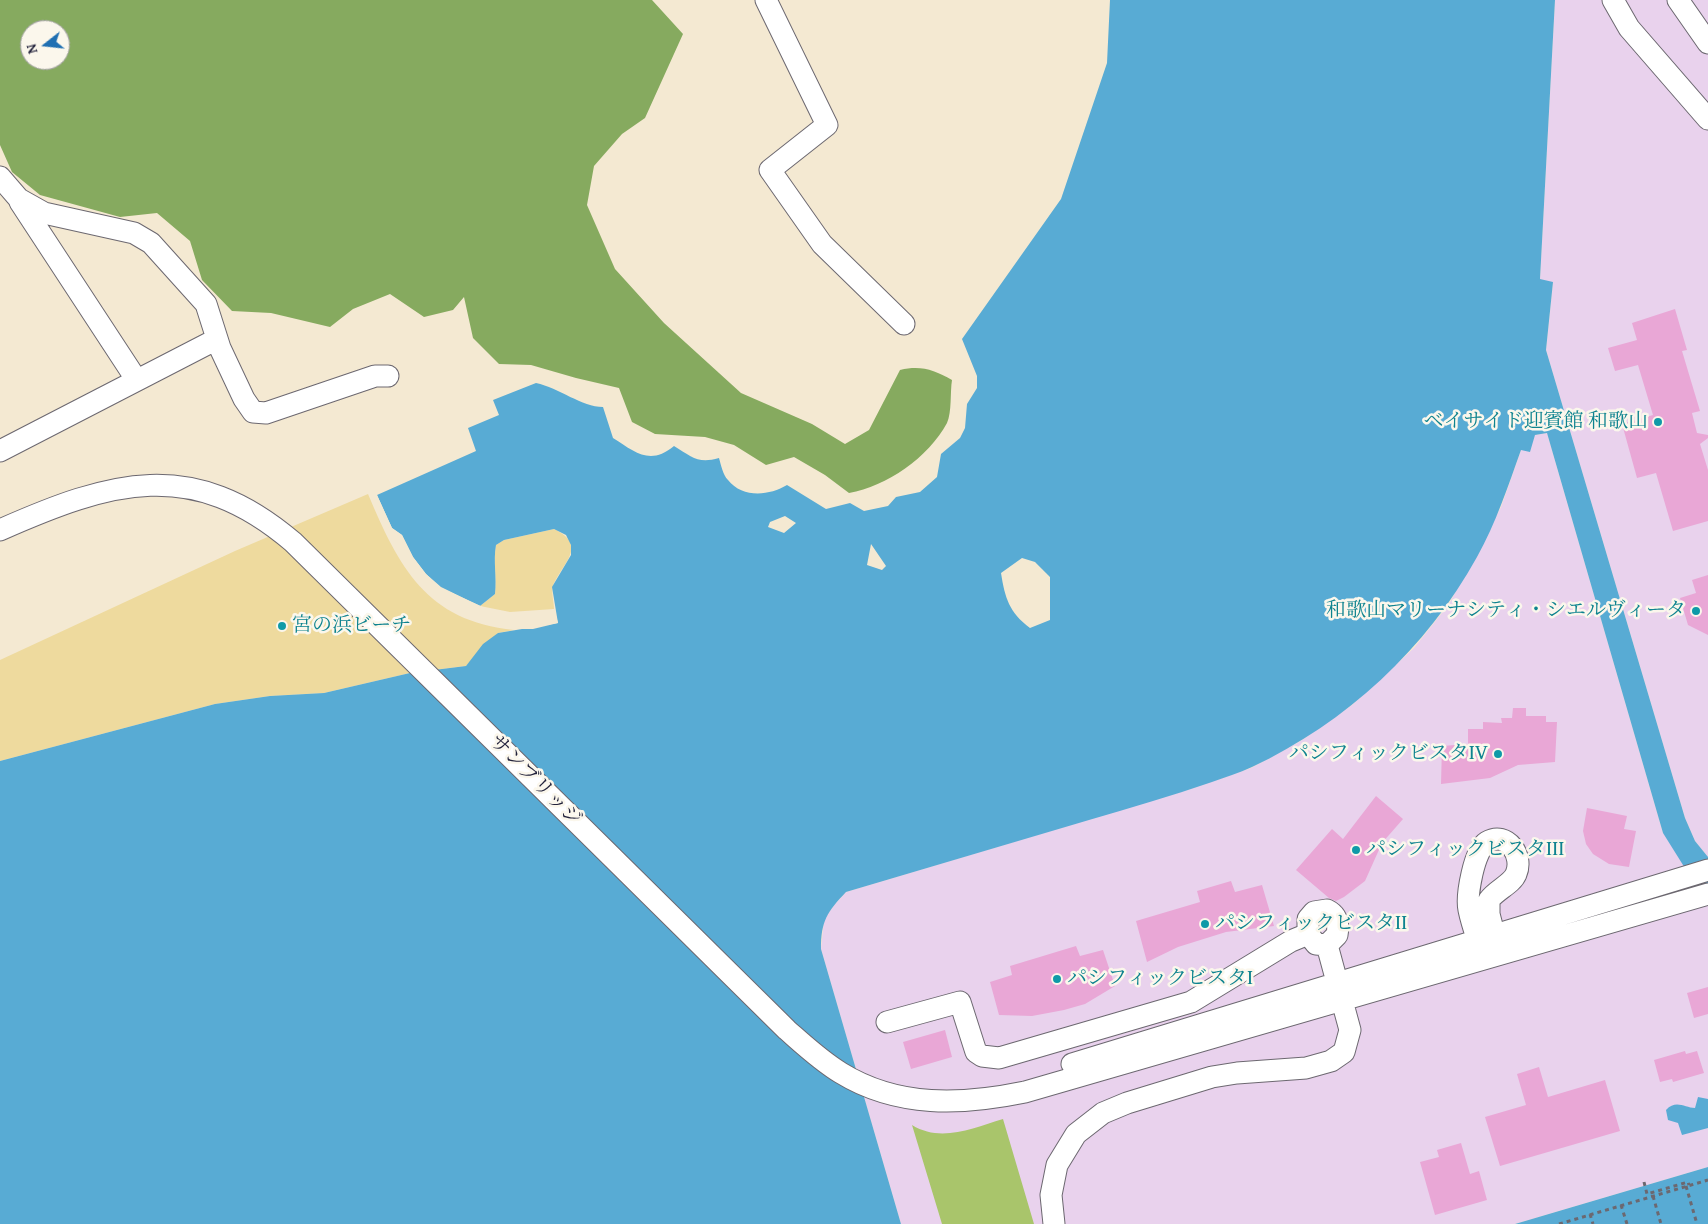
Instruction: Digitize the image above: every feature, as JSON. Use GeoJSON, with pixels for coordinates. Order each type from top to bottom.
{"type":"FeatureCollection","features":[{"type":"Feature","properties":{"kind":"street"},"geometry":{"type":"LineString","coordinates":[[766,0],[827,126],[770,170],[822,244],[904,324]]}},
{"type":"Feature","properties":{"kind":"street"},"geometry":{"type":"LineString","coordinates":[[1613,0],[1620,16],[1629,28],[1708,119]]}},
{"type":"Feature","properties":{"kind":"street"},"geometry":{"type":"LineString","coordinates":[[1678,0],[1708,43]]}},
{"type":"Feature","properties":{"kind":"street"},"geometry":{"type":"LineString","coordinates":[[0,177],[18,200],[136,379]]}},
{"type":"Feature","properties":{"kind":"street"},"geometry":{"type":"LineString","coordinates":[[18,200],[44,213],[134,233],[151,243],[206,304],[213,321],[217,339],[248,407],[259,414],[324,395],[379,375],[388,376]]}},
{"type":"Feature","properties":{"kind":"street"},"geometry":{"type":"LineString","coordinates":[[0,451],[136,379],[217,339]]}},
{"type":"Feature","properties":{"kind":"street","name":"サンブリッジ"},"geometry":{"type":"LineString","coordinates":[[0,530],[64,503],[110,490],[142,485],[189,487],[213,493],[258,514],[274,525],[307,556],[787,1030],[841,1073],[868,1087],[919,1101],[971,1094],[1340,992]]}},
{"type":"Feature","properties":{"kind":"street"},"geometry":{"type":"LineString","coordinates":[[1340,992],[1489,947],[1708,870]]}},
{"type":"Feature","properties":{"kind":"street"},"geometry":{"type":"LineString","coordinates":[[1489,947],[1708,894]]}},
{"type":"Feature","properties":{"kind":"street"},"geometry":{"type":"LineString","coordinates":[[1322,910],[1330,912],[1336,919],[1338,931],[1335,939],[1327,945],[1316,944],[1308,934],[1307,924],[1310,915],[1322,910]]}},
{"type":"Feature","properties":{"kind":"street"},"geometry":{"type":"LineString","coordinates":[[887,1022],[960,1002],[976,1052],[982,1056],[999,1058],[1191,1002],[1291,941],[1308,934]]}},
{"type":"Feature","properties":{"kind":"street"},"geometry":{"type":"LineString","coordinates":[[1054,1224],[1051,1195],[1054,1172],[1068,1143],[1102,1113],[1126,1103],[1212,1078],[1237,1073],[1306,1068],[1338,1058],[1347,1046],[1350,1030],[1327,945]]}},
{"type":"Feature","properties":{"kind":"path"},"geometry":{"type":"LineString","coordinates":[[1558,1224],[1707,1180],[1708,1187]]}},
{"type":"Feature","properties":{"kind":"path"},"geometry":{"type":"LineString","coordinates":[[1644,1182],[1647,1194],[1688,1182],[1687,1185],[1697,1224]]}},
{"type":"Feature","properties":{"kind":"path"},"geometry":{"type":"LineString","coordinates":[[1653,1196],[1661,1224]]}},
{"type":"Feature","properties":{"kind":"path"},"geometry":{"type":"LineString","coordinates":[[1621,1205],[1627,1224]]}},
{"type":"Feature","properties":{"kind":"path"},"geometry":{"type":"LineString","coordinates":[[1590,1214],[1593,1224]]}},
{"type":"Feature","properties":{"kind":"shaded area"},"geometry":{"type":"Polygon","coordinates":[[[1555,0],[1708,0],[1708,857],[1695,841],[1685,818],[1546,350],[1553,283],[1540,279],[1555,0]]]}},
{"type":"Feature","properties":{"kind":"shaded area"},"geometry":{"type":"Polygon","coordinates":[[[1547,433],[1663,833],[1708,857],[1708,1167],[1515,1224],[901,1224],[821,949],[824,919],[835,904],[846,892],[1187,790],[1251,768],[1299,742],[1352,705],[1414,648],[1449,604],[1501,507],[1521,450],[1535,435],[1547,433]]]}},
{"type":"Feature","properties":{"kind":"green space"},"geometry":{"type":"Polygon","coordinates":[[[0,0],[652,0],[683,34],[645,118],[622,134],[594,166],[587,205],[615,269],[664,323],[741,393],[812,424],[845,444],[869,430],[900,370],[927,369],[952,380],[949,418],[939,436],[918,459],[878,484],[849,493],[825,475],[794,457],[766,465],[734,445],[705,437],[655,434],[632,422],[619,388],[531,365],[499,364],[473,338],[464,297],[453,310],[424,317],[390,294],[353,309],[330,327],[271,313],[232,311],[202,280],[190,241],[157,213],[120,217],[40,195],[12,172],[0,145],[0,0]]]}},
{"type":"Feature","properties":{"kind":"green space"},"geometry":{"type":"Polygon","coordinates":[[[1003,1119],[1034,1224],[942,1224],[912,1125],[934,1133],[946,1133],[969,1130],[1003,1119]]]}},
{"type":"Feature","properties":{"kind":"sand","name":"宮の浜ビーチ"},"geometry":{"type":"Polygon","coordinates":[[[368,494],[392,545],[405,567],[420,586],[437,602],[458,615],[484,625],[514,630],[498,633],[466,666],[410,673],[324,693],[270,696],[215,704],[0,761],[0,660],[235,551],[368,494]]]}},
{"type":"Feature","properties":{"kind":"sand"},"geometry":{"type":"Polygon","coordinates":[[[554,529],[564,535],[570,542],[571,548],[570,555],[553,586],[554,609],[510,612],[480,606],[495,594],[496,545],[504,540],[554,529]]]}},
{"type":"Feature","properties":{"kind":"water"},"geometry":{"type":"Polygon","coordinates":[[[1110,0],[1555,0],[1540,279],[1553,282],[1546,350],[1685,818],[1695,841],[1708,857],[1708,897],[1683,865],[1663,833],[1547,433],[1535,435],[1530,452],[1521,450],[1496,518],[1477,557],[1457,590],[1434,622],[1409,652],[1381,680],[1320,728],[1287,749],[1237,773],[1150,802],[846,892],[834,905],[826,917],[822,931],[821,949],[901,1224],[0,1224],[0,761],[215,704],[270,696],[324,693],[410,673],[466,666],[483,644],[498,633],[558,623],[552,587],[571,555],[571,545],[566,535],[554,529],[504,540],[496,545],[495,594],[480,606],[441,587],[426,574],[413,557],[402,535],[392,528],[377,495],[476,451],[468,428],[499,415],[493,400],[536,383],[545,385],[587,404],[603,407],[613,438],[643,455],[657,455],[674,446],[700,460],[719,458],[726,478],[734,486],[748,492],[764,493],[787,485],[826,509],[850,503],[864,511],[888,506],[896,497],[920,492],[937,477],[941,454],[960,438],[965,428],[967,404],[977,388],[977,376],[962,339],[1061,199],[1107,63],[1110,0]],[[785,516],[770,522],[768,527],[784,533],[796,523],[785,516]],[[871,544],[867,565],[882,570],[886,566],[871,544]],[[1022,558],[1001,573],[1009,604],[1023,622],[1030,628],[1050,620],[1050,577],[1035,562],[1022,558]]]}},
{"type":"Feature","properties":{"kind":"water"},"geometry":{"type":"Polygon","coordinates":[[[1698,1097],[1708,1099],[1708,1128],[1682,1135],[1678,1123],[1668,1120],[1666,1110],[1673,1105],[1695,1108],[1698,1097]]]}},
{"type":"Feature","properties":{"kind":"water"},"geometry":{"type":"Polygon","coordinates":[[[1708,1167],[1708,1224],[1515,1224],[1708,1167]]]}},
{"type":"Feature","properties":{"kind":"pier"},"geometry":{"type":"Polygon","coordinates":[[[375,495],[377,495],[392,528],[402,535],[413,557],[426,574],[441,588],[483,607],[479,608],[440,590],[424,575],[411,558],[400,537],[390,530],[375,495]]]}},
{"type":"Feature","properties":{"kind":"pier"},"geometry":{"type":"Polygon","coordinates":[[[552,609],[554,609],[558,623],[533,629],[506,629],[555,621],[552,609]]]}},
{"type":"Feature","properties":{"kind":"building","name":"ベイサイド迎賓館 和歌山"},"geometry":{"type":"Polygon","coordinates":[[[1675,309],[1687,350],[1682,351],[1700,411],[1692,413],[1697,433],[1708,435],[1708,438],[1700,444],[1708,470],[1708,521],[1673,531],[1656,473],[1637,478],[1622,424],[1653,415],[1638,365],[1615,371],[1608,348],[1637,340],[1632,323],[1675,309]]]}},
{"type":"Feature","properties":{"kind":"building","name":"和歌山マリーナシティ・シエルヴィータ"},"geometry":{"type":"Polygon","coordinates":[[[1708,575],[1708,635],[1688,625],[1680,598],[1696,593],[1692,580],[1708,575]]]}},
{"type":"Feature","properties":{"kind":"building","name":"パシフィックビスタⅣ"},"geometry":{"type":"Polygon","coordinates":[[[1513,708],[1526,708],[1526,716],[1546,716],[1546,722],[1557,722],[1555,762],[1518,765],[1490,778],[1441,784],[1442,746],[1468,744],[1468,729],[1483,729],[1483,722],[1502,723],[1501,718],[1512,718],[1513,708]]]}},
{"type":"Feature","properties":{"kind":"building","name":"パシフィックビスタⅢ"},"geometry":{"type":"Polygon","coordinates":[[[1376,796],[1403,819],[1382,843],[1365,881],[1336,901],[1329,898],[1296,870],[1332,829],[1343,839],[1376,796]]]}},
{"type":"Feature","properties":{"kind":"building"},"geometry":{"type":"Polygon","coordinates":[[[1587,808],[1627,816],[1624,829],[1636,831],[1629,867],[1609,864],[1593,854],[1586,844],[1583,831],[1587,808]]]}},
{"type":"Feature","properties":{"kind":"building","name":"パシフィックビスタⅡ"},"geometry":{"type":"Polygon","coordinates":[[[1231,881],[1235,892],[1262,885],[1274,926],[1226,932],[1178,947],[1147,962],[1136,921],[1200,902],[1197,891],[1231,881]]]}},
{"type":"Feature","properties":{"kind":"building","name":"パシフィックビスタⅠ"},"geometry":{"type":"Polygon","coordinates":[[[1076,946],[1080,956],[1103,950],[1115,986],[1085,1004],[1064,1010],[1032,1016],[999,1015],[990,982],[1012,975],[1010,966],[1076,946]]]}},
{"type":"Feature","properties":{"kind":"building"},"geometry":{"type":"Polygon","coordinates":[[[1708,987],[1708,1014],[1694,1018],[1687,993],[1708,987]]]}},
{"type":"Feature","properties":{"kind":"building"},"geometry":{"type":"Polygon","coordinates":[[[945,1030],[952,1057],[911,1069],[903,1042],[945,1030]]]}},
{"type":"Feature","properties":{"kind":"building"},"geometry":{"type":"Polygon","coordinates":[[[1685,1051],[1686,1054],[1697,1051],[1704,1073],[1673,1082],[1672,1079],[1660,1082],[1654,1060],[1685,1051]]]}},
{"type":"Feature","properties":{"kind":"building"},"geometry":{"type":"Polygon","coordinates":[[[1539,1067],[1548,1097],[1605,1080],[1620,1131],[1500,1166],[1485,1117],[1526,1105],[1517,1074],[1539,1067]]]}},
{"type":"Feature","properties":{"kind":"building"},"geometry":{"type":"Polygon","coordinates":[[[1461,1143],[1470,1174],[1479,1171],[1487,1200],[1435,1215],[1420,1162],[1439,1157],[1437,1150],[1461,1143]]]}},
{"type":"Feature","properties":{"kind":"place","name":"ベイサイド迎賓館 和歌山"},"geometry":{"type":"Point","coordinates":[1658,422]}},
{"type":"Feature","properties":{"kind":"place","name":"和歌山マリーナシティ・シエルヴィータ"},"geometry":{"type":"Point","coordinates":[1696,611]}},
{"type":"Feature","properties":{"kind":"place","name":"宮の浜ビーチ"},"geometry":{"type":"Point","coordinates":[282,626]}},
{"type":"Feature","properties":{"kind":"place","name":"パシフィックビスタⅣ"},"geometry":{"type":"Point","coordinates":[1498,754]}},
{"type":"Feature","properties":{"kind":"place","name":"パシフィックビスタⅢ"},"geometry":{"type":"Point","coordinates":[1356,850]}},
{"type":"Feature","properties":{"kind":"place","name":"パシフィックビスタⅡ"},"geometry":{"type":"Point","coordinates":[1205,924]}},
{"type":"Feature","properties":{"kind":"place","name":"パシフィックビスタⅠ"},"geometry":{"type":"Point","coordinates":[1057,979]}}]}
